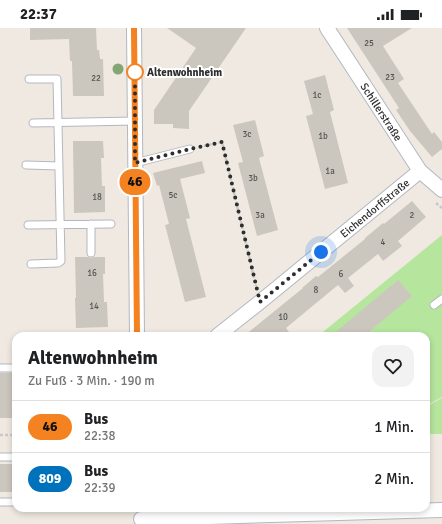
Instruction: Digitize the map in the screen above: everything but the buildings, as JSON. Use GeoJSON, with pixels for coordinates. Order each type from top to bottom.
{"type":"FeatureCollection","features":[{"type":"Feature","properties":{"kind":"street"},"geometry":{"type":"LineString","coordinates":[[134,28],[137,332]]}},
{"type":"Feature","properties":{"kind":"street","name":"Schillerstraße"},"geometry":{"type":"LineString","coordinates":[[327,28],[420,171],[442,190]]}},
{"type":"Feature","properties":{"kind":"street","name":"Eichendorffstraße"},"geometry":{"type":"LineString","coordinates":[[222,332],[420,171]]}},
{"type":"Feature","properties":{"kind":"street"},"geometry":{"type":"LineString","coordinates":[[430,510],[442,510]]}},
{"type":"Feature","properties":{"kind":"street"},"geometry":{"type":"LineString","coordinates":[[140,517],[356,512]]}},
{"type":"Feature","properties":{"kind":"lane"},"geometry":{"type":"LineString","coordinates":[[29,79],[57,79],[61,261],[58,263],[31,264]]}},
{"type":"Feature","properties":{"kind":"lane"},"geometry":{"type":"LineString","coordinates":[[33,123],[136,121]]}},
{"type":"Feature","properties":{"kind":"lane"},"geometry":{"type":"LineString","coordinates":[[135,163],[190,149]]}},
{"type":"Feature","properties":{"kind":"lane"},"geometry":{"type":"LineString","coordinates":[[26,165],[59,166]]}},
{"type":"Feature","properties":{"kind":"lane"},"geometry":{"type":"LineString","coordinates":[[91,224],[91,253]]}},
{"type":"Feature","properties":{"kind":"lane"},"geometry":{"type":"LineString","coordinates":[[28,225],[110,224]]}},
{"type":"Feature","properties":{"kind":"lane"},"geometry":{"type":"LineString","coordinates":[[434,305],[442,299]]}},
{"type":"Feature","properties":{"kind":"lane"},"geometry":{"type":"LineString","coordinates":[[0,368],[12,368]]}},
{"type":"Feature","properties":{"kind":"lane"},"geometry":{"type":"LineString","coordinates":[[0,457],[12,457]]}},
{"type":"Feature","properties":{"kind":"lane"},"geometry":{"type":"LineString","coordinates":[[0,502],[12,502]]}},
{"type":"Feature","properties":{"kind":"path"},"geometry":{"type":"LineString","coordinates":[[190,149],[222,142],[260,302]]}},
{"type":"Feature","properties":{"kind":"path"},"geometry":{"type":"LineString","coordinates":[[0,435],[12,435]]}},
{"type":"Feature","properties":{"kind":"green space"},"geometry":{"type":"Polygon","coordinates":[[[442,235],[442,397],[430,404],[430,332],[323,332],[442,235]]]}},
{"type":"Feature","properties":{"kind":"green space"},"geometry":{"type":"Polygon","coordinates":[[[442,398],[442,434],[430,434],[430,405],[442,398]]]}},
{"type":"Feature","properties":{"kind":"bus line","name":"46"},"geometry":{"type":"LineString","coordinates":[[134,28],[137,332]]}},
{"type":"Feature","properties":{"kind":"place","name":"Altenwohnheim"},"geometry":{"type":"Point","coordinates":[135,72]}},
{"type":"Feature","properties":{"kind":"route"},"geometry":{"type":"LineString","coordinates":[[135,72],[135,163],[222,142],[260,302],[321,252]]}}]}
